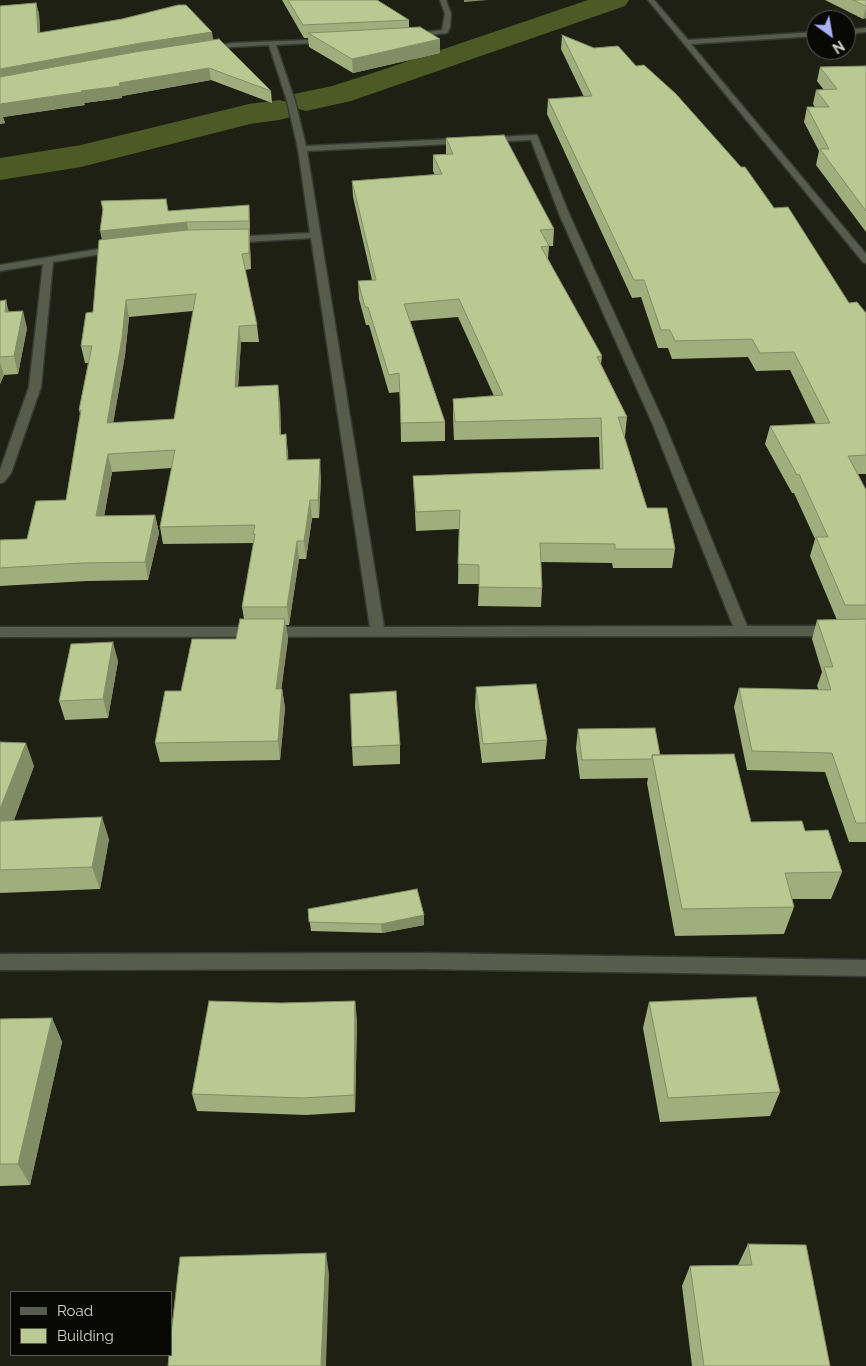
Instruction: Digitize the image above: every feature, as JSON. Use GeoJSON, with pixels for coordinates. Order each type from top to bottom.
{"type":"FeatureCollection","features":[{"type":"Feature","properties":{"kind":"street"},"geometry":{"type":"LineString","coordinates":[[402,37],[429,36],[444,32],[447,27],[448,14],[443,0]]}},
{"type":"Feature","properties":{"kind":"street"},"geometry":{"type":"LineString","coordinates":[[651,0],[866,260]]}},
{"type":"Feature","properties":{"kind":"street"},"geometry":{"type":"LineString","coordinates":[[686,42],[806,35]]}},
{"type":"Feature","properties":{"kind":"street"},"geometry":{"type":"LineString","coordinates":[[198,50],[271,42],[339,40]]}},
{"type":"Feature","properties":{"kind":"street"},"geometry":{"type":"LineString","coordinates":[[271,42],[291,101],[302,150],[309,198],[317,234],[378,632]]}},
{"type":"Feature","properties":{"kind":"street"},"geometry":{"type":"LineString","coordinates":[[302,150],[534,137],[565,216],[659,426],[742,632]]}},
{"type":"Feature","properties":{"kind":"street"},"geometry":{"type":"LineString","coordinates":[[216,241],[317,234]]}},
{"type":"Feature","properties":{"kind":"street"},"geometry":{"type":"LineString","coordinates":[[0,268],[131,247]]}},
{"type":"Feature","properties":{"kind":"street"},"geometry":{"type":"LineString","coordinates":[[0,479],[5,473],[35,387],[48,260]]}},
{"type":"Feature","properties":{"kind":"street"},"geometry":{"type":"LineString","coordinates":[[0,632],[866,631]]}},
{"type":"Feature","properties":{"kind":"street"},"geometry":{"type":"LineString","coordinates":[[0,962],[424,962],[866,968]]}},
{"type":"Feature","properties":{"kind":"building"},"geometry":{"type":"Polygon","coordinates":[[[288,0],[377,0],[409,20],[303,25],[288,0]]]}},
{"type":"Feature","properties":{"kind":"building"},"geometry":{"type":"Polygon","coordinates":[[[853,0],[866,0],[866,6],[853,0]]]}},
{"type":"Feature","properties":{"kind":"building"},"geometry":{"type":"Polygon","coordinates":[[[36,3],[38,33],[122,19],[178,5],[186,5],[212,32],[0,69],[0,6],[36,3]]]}},
{"type":"Feature","properties":{"kind":"building"},"geometry":{"type":"Polygon","coordinates":[[[420,27],[440,39],[352,59],[308,33],[420,27]]]}},
{"type":"Feature","properties":{"kind":"building"},"geometry":{"type":"Polygon","coordinates":[[[562,35],[594,48],[618,46],[636,66],[644,65],[676,94],[741,167],[745,167],[774,208],[788,207],[849,303],[857,302],[866,313],[866,455],[848,456],[866,490],[866,605],[845,605],[816,537],[828,537],[799,474],[797,475],[770,426],[830,423],[794,352],[760,353],[752,339],[675,341],[670,330],[661,330],[644,280],[634,280],[548,99],[592,96],[562,35]]]}},
{"type":"Feature","properties":{"kind":"building"},"geometry":{"type":"Polygon","coordinates":[[[219,39],[271,91],[209,68],[119,83],[120,86],[0,104],[0,77],[135,52],[219,39]]]}},
{"type":"Feature","properties":{"kind":"building"},"geometry":{"type":"Polygon","coordinates":[[[866,66],[866,211],[820,149],[829,149],[807,107],[829,107],[816,90],[837,89],[820,67],[866,66]]]}},
{"type":"Feature","properties":{"kind":"building"},"geometry":{"type":"Polygon","coordinates":[[[504,135],[554,229],[540,230],[549,246],[541,247],[602,356],[597,357],[627,417],[618,417],[647,508],[667,508],[675,549],[615,549],[615,544],[540,543],[542,588],[479,587],[479,565],[458,564],[460,510],[416,512],[413,476],[603,469],[601,418],[455,422],[453,399],[503,395],[459,299],[404,304],[445,422],[401,423],[399,373],[389,375],[358,281],[376,280],[352,181],[442,174],[433,155],[453,154],[446,138],[504,135]]]}},
{"type":"Feature","properties":{"kind":"building"},"geometry":{"type":"Polygon","coordinates":[[[166,199],[168,211],[249,205],[249,221],[187,222],[100,231],[103,209],[101,201],[166,199]]]}},
{"type":"Feature","properties":{"kind":"building"},"geometry":{"type":"Polygon","coordinates":[[[249,229],[249,253],[242,254],[257,325],[239,326],[235,387],[278,385],[280,435],[286,434],[287,460],[320,459],[318,500],[310,500],[304,541],[297,541],[287,607],[242,607],[255,525],[160,527],[175,450],[108,454],[96,516],[155,515],[145,562],[82,563],[0,568],[0,540],[27,539],[36,501],[66,500],[81,410],[79,410],[92,346],[81,346],[86,313],[93,312],[99,240],[187,230],[249,229]],[[196,294],[126,300],[122,338],[107,423],[174,419],[196,294]]]}},
{"type":"Feature","properties":{"kind":"building"},"geometry":{"type":"Polygon","coordinates":[[[6,300],[5,312],[23,311],[14,356],[0,357],[0,301],[6,300]]]}},
{"type":"Feature","properties":{"kind":"building"},"geometry":{"type":"Polygon","coordinates":[[[240,619],[285,619],[276,689],[282,689],[278,741],[155,743],[165,691],[181,691],[192,639],[236,639],[240,619]]]}},
{"type":"Feature","properties":{"kind":"building"},"geometry":{"type":"Polygon","coordinates":[[[866,619],[866,823],[856,823],[832,753],[752,751],[739,688],[831,690],[824,667],[833,667],[817,620],[866,619]]]}},
{"type":"Feature","properties":{"kind":"building"},"geometry":{"type":"Polygon","coordinates":[[[113,642],[103,699],[59,701],[71,644],[113,642]]]}},
{"type":"Feature","properties":{"kind":"building"},"geometry":{"type":"Polygon","coordinates":[[[536,684],[547,740],[483,744],[476,687],[536,684]]]}},
{"type":"Feature","properties":{"kind":"building"},"geometry":{"type":"Polygon","coordinates":[[[396,691],[400,745],[352,747],[350,694],[396,691]]]}},
{"type":"Feature","properties":{"kind":"building"},"geometry":{"type":"Polygon","coordinates":[[[655,728],[660,755],[652,755],[652,759],[582,760],[578,729],[655,728]]]}},
{"type":"Feature","properties":{"kind":"building"},"geometry":{"type":"Polygon","coordinates":[[[0,742],[26,743],[0,809],[0,742]]]}},
{"type":"Feature","properties":{"kind":"building"},"geometry":{"type":"Polygon","coordinates":[[[734,754],[751,822],[802,821],[805,831],[828,830],[842,872],[785,873],[794,907],[682,909],[652,755],[734,754]]]}},
{"type":"Feature","properties":{"kind":"building"},"geometry":{"type":"Polygon","coordinates":[[[102,817],[92,867],[0,870],[0,821],[102,817]]]}},
{"type":"Feature","properties":{"kind":"building"},"geometry":{"type":"Polygon","coordinates":[[[417,889],[424,915],[381,924],[309,922],[308,909],[417,889]]]}},
{"type":"Feature","properties":{"kind":"building"},"geometry":{"type":"Polygon","coordinates":[[[756,997],[780,1092],[668,1098],[649,1002],[756,997]]]}},
{"type":"Feature","properties":{"kind":"building"},"geometry":{"type":"Polygon","coordinates":[[[209,1001],[281,1003],[355,1001],[354,1095],[303,1098],[192,1094],[209,1001]]]}},
{"type":"Feature","properties":{"kind":"building"},"geometry":{"type":"Polygon","coordinates":[[[52,1018],[18,1164],[0,1164],[0,1019],[52,1018]]]}},
{"type":"Feature","properties":{"kind":"building"},"geometry":{"type":"Polygon","coordinates":[[[748,1244],[806,1245],[830,1366],[704,1366],[690,1266],[752,1265],[748,1244]]]}},
{"type":"Feature","properties":{"kind":"building"},"geometry":{"type":"Polygon","coordinates":[[[326,1253],[321,1366],[168,1366],[169,1356],[172,1356],[172,1326],[180,1257],[326,1253]]]}},
{"type":"Feature","properties":{"kind":"waterway"},"geometry":{"type":"LineString","coordinates":[[306,101],[339,94],[381,81],[615,0]]}},
{"type":"Feature","properties":{"kind":"waterway"},"geometry":{"type":"LineString","coordinates":[[0,169],[81,156],[249,114],[279,110]]}}]}
